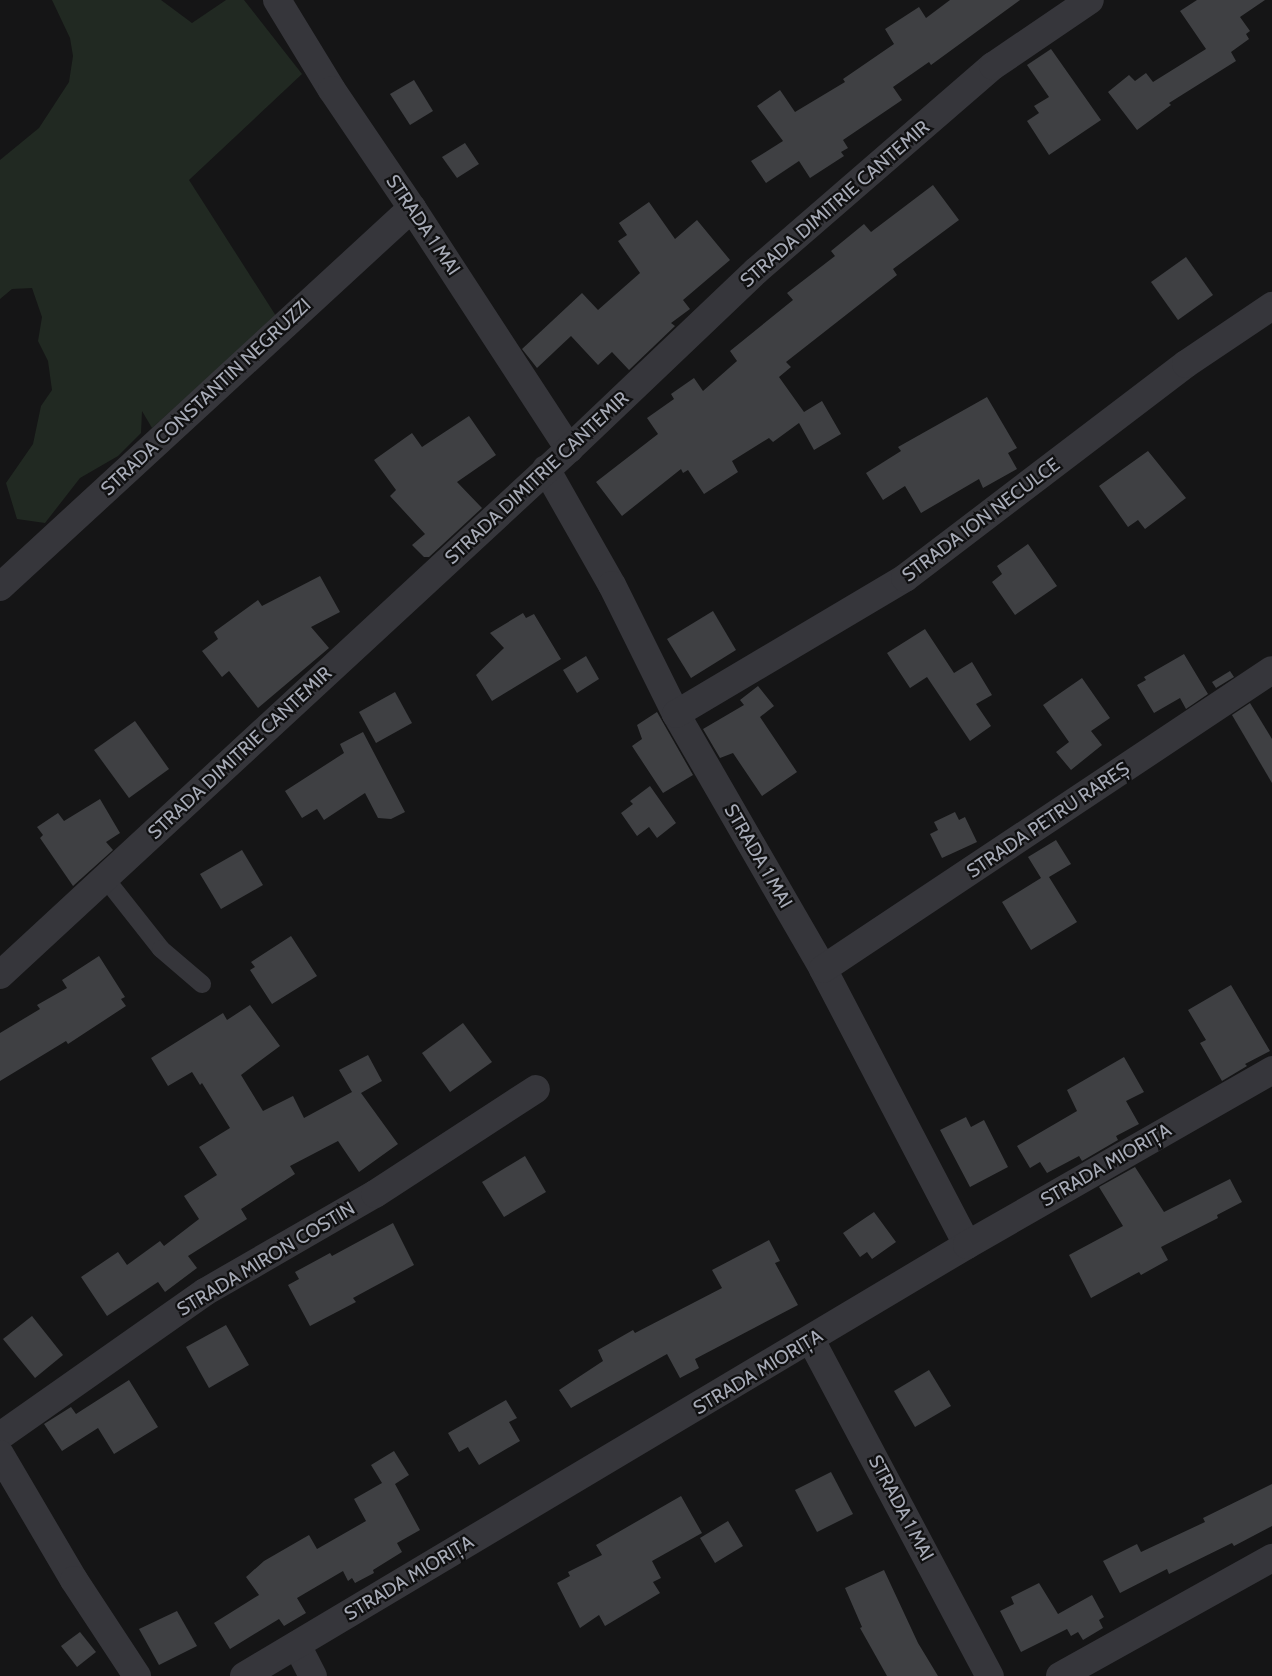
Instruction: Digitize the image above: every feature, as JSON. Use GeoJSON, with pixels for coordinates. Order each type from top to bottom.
{"type":"FeatureCollection","features":[{"type":"Feature","properties":{"kind":"street","name":"STRADA 1 MAI"},"geometry":{"type":"LineString","coordinates":[[277,0],[332,90],[412,208],[569,449]]}},
{"type":"Feature","properties":{"kind":"street","name":"STRADA DIMITRIE CANTEMIR"},"geometry":{"type":"LineString","coordinates":[[0,975],[569,449],[756,271],[993,66],[1090,0]]}},
{"type":"Feature","properties":{"kind":"street","name":"STRADA CONSTANTIN NEGRUZZI"},"geometry":{"type":"LineString","coordinates":[[0,587],[412,208]]}},
{"type":"Feature","properties":{"kind":"street","name":"STRADA ION NECULCE"},"geometry":{"type":"LineString","coordinates":[[676,714],[905,578],[1186,364],[1272,306]]}},
{"type":"Feature","properties":{"kind":"street","name":"STRADA 1 MAI"},"geometry":{"type":"LineString","coordinates":[[546,469],[612,585],[676,714],[823,969],[967,1245]]}},
{"type":"Feature","properties":{"kind":"street","name":"STRADA PETRU RAREȘ"},"geometry":{"type":"LineString","coordinates":[[823,969],[1272,670]]}},
{"type":"Feature","properties":{"kind":"street","name":"STRADA MIORIȚA"},"geometry":{"type":"LineString","coordinates":[[244,1676],[811,1340],[967,1245],[1272,1070]]}},
{"type":"Feature","properties":{"kind":"street","name":"STRADA MIRON COSTIN"},"geometry":{"type":"LineString","coordinates":[[0,1436],[205,1292],[375,1194],[536,1088]]}},
{"type":"Feature","properties":{"kind":"street","name":"STRADA 1 MAI"},"geometry":{"type":"LineString","coordinates":[[811,1340],[990,1676]]}},
{"type":"Feature","properties":{"kind":"street"},"geometry":{"type":"LineString","coordinates":[[0,1454],[74,1580],[137,1676]]}},
{"type":"Feature","properties":{"kind":"street"},"geometry":{"type":"LineString","coordinates":[[1060,1676],[1272,1558]]}},
{"type":"Feature","properties":{"kind":"street"},"geometry":{"type":"LineString","coordinates":[[297,1645],[313,1676]]}},
{"type":"Feature","properties":{"kind":"lane"},"geometry":{"type":"LineString","coordinates":[[105,878],[161,948],[202,984]]}},
{"type":"Feature","properties":{"kind":"shaded area"},"geometry":{"type":"Polygon","coordinates":[[[52,0],[161,0],[192,23],[226,0],[244,0],[302,74],[189,180],[276,316],[152,428],[142,411],[141,433],[118,456],[80,478],[45,523],[17,519],[6,483],[33,444],[41,406],[52,390],[48,361],[38,341],[42,317],[32,288],[12,289],[0,299],[0,160],[39,128],[69,82],[73,56],[70,38],[52,0]]]}},
{"type":"Feature","properties":{"kind":"building"},"geometry":{"type":"Polygon","coordinates":[[[950,0],[1020,0],[931,65],[929,62],[893,87],[902,100],[843,140],[848,148],[841,152],[844,156],[810,178],[799,161],[766,183],[751,161],[783,141],[757,106],[780,90],[795,112],[845,82],[843,79],[894,44],[885,29],[919,7],[926,18],[950,0]]]}},
{"type":"Feature","properties":{"kind":"building"},"geometry":{"type":"Polygon","coordinates":[[[1197,0],[1265,0],[1240,17],[1250,31],[1246,34],[1249,39],[1231,52],[1236,61],[1169,103],[1171,105],[1137,130],[1108,92],[1129,75],[1135,81],[1146,73],[1153,82],[1206,49],[1180,11],[1197,0]]]}},
{"type":"Feature","properties":{"kind":"building"},"geometry":{"type":"Polygon","coordinates":[[[1051,49],[1101,120],[1049,155],[1027,121],[1039,113],[1034,106],[1049,97],[1027,65],[1051,49]]]}},
{"type":"Feature","properties":{"kind":"building"},"geometry":{"type":"Polygon","coordinates":[[[414,80],[433,111],[410,125],[390,94],[414,80]]]}},
{"type":"Feature","properties":{"kind":"building"},"geometry":{"type":"Polygon","coordinates":[[[465,143],[479,164],[457,178],[442,157],[465,143]]]}},
{"type":"Feature","properties":{"kind":"building"},"geometry":{"type":"Polygon","coordinates":[[[933,185],[959,220],[893,269],[897,275],[786,362],[791,367],[779,377],[804,412],[822,401],[841,434],[814,450],[799,423],[773,442],[769,438],[732,461],[738,472],[704,494],[688,470],[683,473],[681,469],[622,516],[596,482],[658,434],[647,418],[674,399],[671,394],[694,378],[703,391],[737,361],[730,351],[793,300],[787,293],[835,256],[831,251],[864,224],[871,232],[933,185]]]}},
{"type":"Feature","properties":{"kind":"building"},"geometry":{"type":"Polygon","coordinates":[[[649,202],[675,239],[697,220],[730,260],[683,300],[690,309],[671,323],[675,326],[629,370],[612,352],[598,365],[571,336],[537,368],[522,349],[582,293],[598,310],[640,273],[618,241],[627,235],[619,223],[649,202]]]}},
{"type":"Feature","properties":{"kind":"building"},"geometry":{"type":"Polygon","coordinates":[[[1186,257],[1213,295],[1178,320],[1151,282],[1186,257]]]}},
{"type":"Feature","properties":{"kind":"building"},"geometry":{"type":"Polygon","coordinates":[[[987,397],[1017,448],[1008,453],[1017,469],[983,488],[979,479],[921,513],[905,486],[883,500],[866,473],[901,451],[898,447],[987,397]]]}},
{"type":"Feature","properties":{"kind":"building"},"geometry":{"type":"Polygon","coordinates":[[[469,416],[496,455],[457,482],[482,508],[429,557],[424,557],[412,545],[425,534],[390,496],[396,490],[374,460],[412,433],[422,447],[469,416]]]}},
{"type":"Feature","properties":{"kind":"building"},"geometry":{"type":"Polygon","coordinates":[[[1148,451],[1186,498],[1145,529],[1138,520],[1128,527],[1099,486],[1148,451]]]}},
{"type":"Feature","properties":{"kind":"building"},"geometry":{"type":"Polygon","coordinates":[[[1028,544],[1057,586],[1015,615],[992,582],[1002,574],[997,566],[1028,544]]]}},
{"type":"Feature","properties":{"kind":"building"},"geometry":{"type":"Polygon","coordinates":[[[320,576],[340,612],[311,627],[329,648],[258,708],[229,671],[222,677],[202,651],[218,639],[214,632],[258,600],[262,606],[320,576]]]}},
{"type":"Feature","properties":{"kind":"building"},"geometry":{"type":"Polygon","coordinates":[[[713,611],[736,650],[691,678],[667,639],[713,611]]]}},
{"type":"Feature","properties":{"kind":"building"},"geometry":{"type":"Polygon","coordinates":[[[523,613],[526,618],[534,614],[561,659],[492,701],[476,675],[504,648],[490,633],[523,613]]]}},
{"type":"Feature","properties":{"kind":"building"},"geometry":{"type":"Polygon","coordinates":[[[925,629],[954,673],[972,662],[992,695],[976,704],[991,726],[970,741],[927,677],[910,688],[887,653],[925,629]]]}},
{"type":"Feature","properties":{"kind":"building"},"geometry":{"type":"Polygon","coordinates":[[[1184,654],[1208,694],[1186,709],[1180,698],[1154,713],[1137,685],[1146,680],[1144,677],[1184,654]]]}},
{"type":"Feature","properties":{"kind":"building"},"geometry":{"type":"Polygon","coordinates":[[[586,656],[599,679],[577,693],[563,670],[586,656]]]}},
{"type":"Feature","properties":{"kind":"building"},"geometry":{"type":"Polygon","coordinates":[[[1230,671],[1234,677],[1216,688],[1212,682],[1230,671]]]}},
{"type":"Feature","properties":{"kind":"building"},"geometry":{"type":"Polygon","coordinates":[[[1082,678],[1110,718],[1091,731],[1102,745],[1071,770],[1056,752],[1069,742],[1043,705],[1082,678]]]}},
{"type":"Feature","properties":{"kind":"building"},"geometry":{"type":"Polygon","coordinates":[[[758,686],[774,706],[760,717],[797,772],[762,796],[733,753],[720,758],[703,729],[744,705],[740,700],[758,686]]]}},
{"type":"Feature","properties":{"kind":"building"},"geometry":{"type":"Polygon","coordinates":[[[395,692],[412,723],[376,743],[359,712],[395,692]]]}},
{"type":"Feature","properties":{"kind":"building"},"geometry":{"type":"Polygon","coordinates":[[[1250,703],[1272,739],[1272,783],[1232,715],[1250,703]]]}},
{"type":"Feature","properties":{"kind":"building"},"geometry":{"type":"Polygon","coordinates":[[[657,712],[693,775],[663,793],[632,746],[642,739],[637,725],[657,712]]]}},
{"type":"Feature","properties":{"kind":"building"},"geometry":{"type":"Polygon","coordinates":[[[135,721],[169,769],[129,798],[94,750],[135,721]]]}},
{"type":"Feature","properties":{"kind":"building"},"geometry":{"type":"Polygon","coordinates":[[[363,732],[405,812],[391,819],[378,818],[365,793],[324,820],[317,809],[302,818],[285,791],[344,753],[340,744],[363,732]]]}},
{"type":"Feature","properties":{"kind":"building"},"geometry":{"type":"Polygon","coordinates":[[[650,786],[676,823],[657,838],[649,827],[637,836],[621,813],[633,804],[630,801],[650,786]]]}},
{"type":"Feature","properties":{"kind":"building"},"geometry":{"type":"Polygon","coordinates":[[[100,799],[120,833],[106,842],[113,850],[73,886],[40,838],[43,835],[37,827],[58,813],[64,821],[100,799]]]}},
{"type":"Feature","properties":{"kind":"building"},"geometry":{"type":"Polygon","coordinates":[[[955,812],[959,820],[965,817],[977,842],[942,858],[930,834],[938,830],[934,822],[955,812]]]}},
{"type":"Feature","properties":{"kind":"building"},"geometry":{"type":"Polygon","coordinates":[[[1056,840],[1071,864],[1049,877],[1077,922],[1031,950],[1002,902],[1041,878],[1028,857],[1056,840]]]}},
{"type":"Feature","properties":{"kind":"building"},"geometry":{"type":"Polygon","coordinates":[[[242,850],[263,885],[221,909],[200,874],[242,850]]]}},
{"type":"Feature","properties":{"kind":"building"},"geometry":{"type":"Polygon","coordinates":[[[291,936],[317,976],[272,1004],[250,970],[255,967],[251,962],[291,936]]]}},
{"type":"Feature","properties":{"kind":"building"},"geometry":{"type":"Polygon","coordinates":[[[99,956],[125,997],[121,999],[126,1006],[68,1044],[66,1041],[0,1081],[0,1033],[40,1009],[37,1005],[67,988],[62,980],[99,956]]]}},
{"type":"Feature","properties":{"kind":"building"},"geometry":{"type":"Polygon","coordinates":[[[1231,985],[1270,1051],[1245,1064],[1247,1066],[1222,1081],[1200,1043],[1206,1040],[1188,1010],[1231,985]]]}},
{"type":"Feature","properties":{"kind":"building"},"geometry":{"type":"Polygon","coordinates":[[[250,1005],[280,1046],[241,1075],[263,1111],[293,1096],[304,1118],[352,1092],[339,1070],[368,1055],[382,1081],[361,1093],[398,1144],[359,1172],[338,1141],[290,1166],[295,1174],[241,1209],[247,1219],[188,1256],[197,1268],[165,1292],[158,1282],[107,1316],[81,1277],[118,1252],[127,1265],[160,1241],[164,1246],[199,1219],[184,1196],[217,1175],[199,1147],[230,1128],[202,1083],[200,1085],[192,1072],[168,1086],[151,1058],[223,1013],[227,1020],[250,1005]]]}},
{"type":"Feature","properties":{"kind":"building"},"geometry":{"type":"Polygon","coordinates":[[[463,1023],[492,1062],[450,1092],[422,1053],[463,1023]]]}},
{"type":"Feature","properties":{"kind":"building"},"geometry":{"type":"Polygon","coordinates":[[[1124,1057],[1144,1092],[1126,1101],[1139,1124],[1116,1136],[1118,1140],[1082,1161],[1079,1156],[1047,1173],[1040,1162],[1030,1168],[1017,1146],[1077,1111],[1067,1090],[1124,1057]]]}},
{"type":"Feature","properties":{"kind":"building"},"geometry":{"type":"Polygon","coordinates":[[[966,1117],[971,1127],[984,1120],[1008,1167],[970,1187],[940,1130],[966,1117]]]}},
{"type":"Feature","properties":{"kind":"building"},"geometry":{"type":"Polygon","coordinates":[[[525,1156],[546,1192],[504,1217],[482,1182],[525,1156]]]}},
{"type":"Feature","properties":{"kind":"building"},"geometry":{"type":"Polygon","coordinates":[[[1135,1167],[1164,1212],[1230,1179],[1242,1202],[1217,1215],[1218,1218],[1161,1247],[1168,1260],[1141,1275],[1139,1272],[1091,1298],[1069,1255],[1123,1226],[1099,1187],[1135,1167]]]}},
{"type":"Feature","properties":{"kind":"building"},"geometry":{"type":"Polygon","coordinates":[[[874,1212],[896,1242],[872,1259],[867,1252],[860,1257],[843,1233],[874,1212]]]}},
{"type":"Feature","properties":{"kind":"building"},"geometry":{"type":"Polygon","coordinates":[[[393,1223],[414,1265],[353,1298],[356,1302],[310,1326],[288,1285],[299,1279],[295,1272],[330,1253],[332,1256],[393,1223]]]}},
{"type":"Feature","properties":{"kind":"building"},"geometry":{"type":"Polygon","coordinates":[[[769,1240],[780,1261],[775,1263],[798,1305],[695,1359],[699,1368],[680,1378],[667,1354],[571,1408],[559,1390],[603,1361],[598,1350],[633,1330],[635,1333],[722,1288],[712,1270],[769,1240]]]}},
{"type":"Feature","properties":{"kind":"building"},"geometry":{"type":"Polygon","coordinates":[[[32,1316],[63,1355],[35,1378],[3,1339],[32,1316]]]}},
{"type":"Feature","properties":{"kind":"building"},"geometry":{"type":"Polygon","coordinates":[[[226,1325],[249,1365],[209,1388],[186,1347],[226,1325]]]}},
{"type":"Feature","properties":{"kind":"building"},"geometry":{"type":"Polygon","coordinates":[[[929,1370],[951,1406],[915,1427],[894,1391],[929,1370]]]}},
{"type":"Feature","properties":{"kind":"building"},"geometry":{"type":"Polygon","coordinates":[[[129,1380],[158,1427],[114,1454],[98,1428],[62,1451],[44,1424],[71,1407],[76,1414],[129,1380]]]}},
{"type":"Feature","properties":{"kind":"building"},"geometry":{"type":"Polygon","coordinates":[[[506,1400],[517,1418],[509,1422],[520,1441],[479,1465],[468,1447],[459,1452],[448,1433],[506,1400]]]}},
{"type":"Feature","properties":{"kind":"building"},"geometry":{"type":"Polygon","coordinates":[[[394,1451],[409,1475],[395,1484],[420,1530],[397,1543],[402,1552],[373,1570],[374,1573],[355,1583],[352,1578],[348,1581],[343,1571],[297,1598],[306,1613],[284,1626],[279,1619],[230,1649],[214,1623],[259,1595],[246,1577],[264,1561],[309,1535],[317,1549],[366,1521],[354,1499],[382,1483],[371,1465],[394,1451]]]}},
{"type":"Feature","properties":{"kind":"building"},"geometry":{"type":"Polygon","coordinates":[[[831,1472],[853,1514],[817,1532],[795,1490],[831,1472]]]}},
{"type":"Feature","properties":{"kind":"building"},"geometry":{"type":"Polygon","coordinates":[[[1272,1484],[1272,1526],[1234,1546],[1232,1543],[1169,1574],[1167,1569],[1120,1593],[1103,1561],[1137,1544],[1141,1552],[1205,1522],[1203,1518],[1272,1484]]]}},
{"type":"Feature","properties":{"kind":"building"},"geometry":{"type":"Polygon","coordinates":[[[681,1496],[702,1533],[652,1561],[661,1578],[653,1582],[660,1593],[605,1626],[599,1615],[580,1628],[557,1583],[570,1576],[568,1572],[602,1555],[596,1545],[681,1496]]]}},
{"type":"Feature","properties":{"kind":"building"},"geometry":{"type":"Polygon","coordinates":[[[728,1521],[743,1546],[715,1563],[700,1538],[728,1521]]]}},
{"type":"Feature","properties":{"kind":"building"},"geometry":{"type":"Polygon","coordinates":[[[884,1570],[918,1643],[938,1676],[887,1676],[860,1628],[862,1627],[845,1588],[884,1570]]]}},
{"type":"Feature","properties":{"kind":"building"},"geometry":{"type":"Polygon","coordinates":[[[1039,1583],[1058,1614],[1092,1595],[1104,1617],[1099,1620],[1103,1628],[1083,1640],[1078,1632],[1071,1636],[1067,1629],[1021,1652],[1000,1611],[1014,1604],[1011,1597],[1039,1583]]]}},
{"type":"Feature","properties":{"kind":"building"},"geometry":{"type":"Polygon","coordinates":[[[177,1611],[197,1646],[159,1665],[139,1629],[177,1611]]]}},
{"type":"Feature","properties":{"kind":"building"},"geometry":{"type":"Polygon","coordinates":[[[80,1632],[96,1652],[77,1667],[61,1646],[80,1632]]]}}]}
